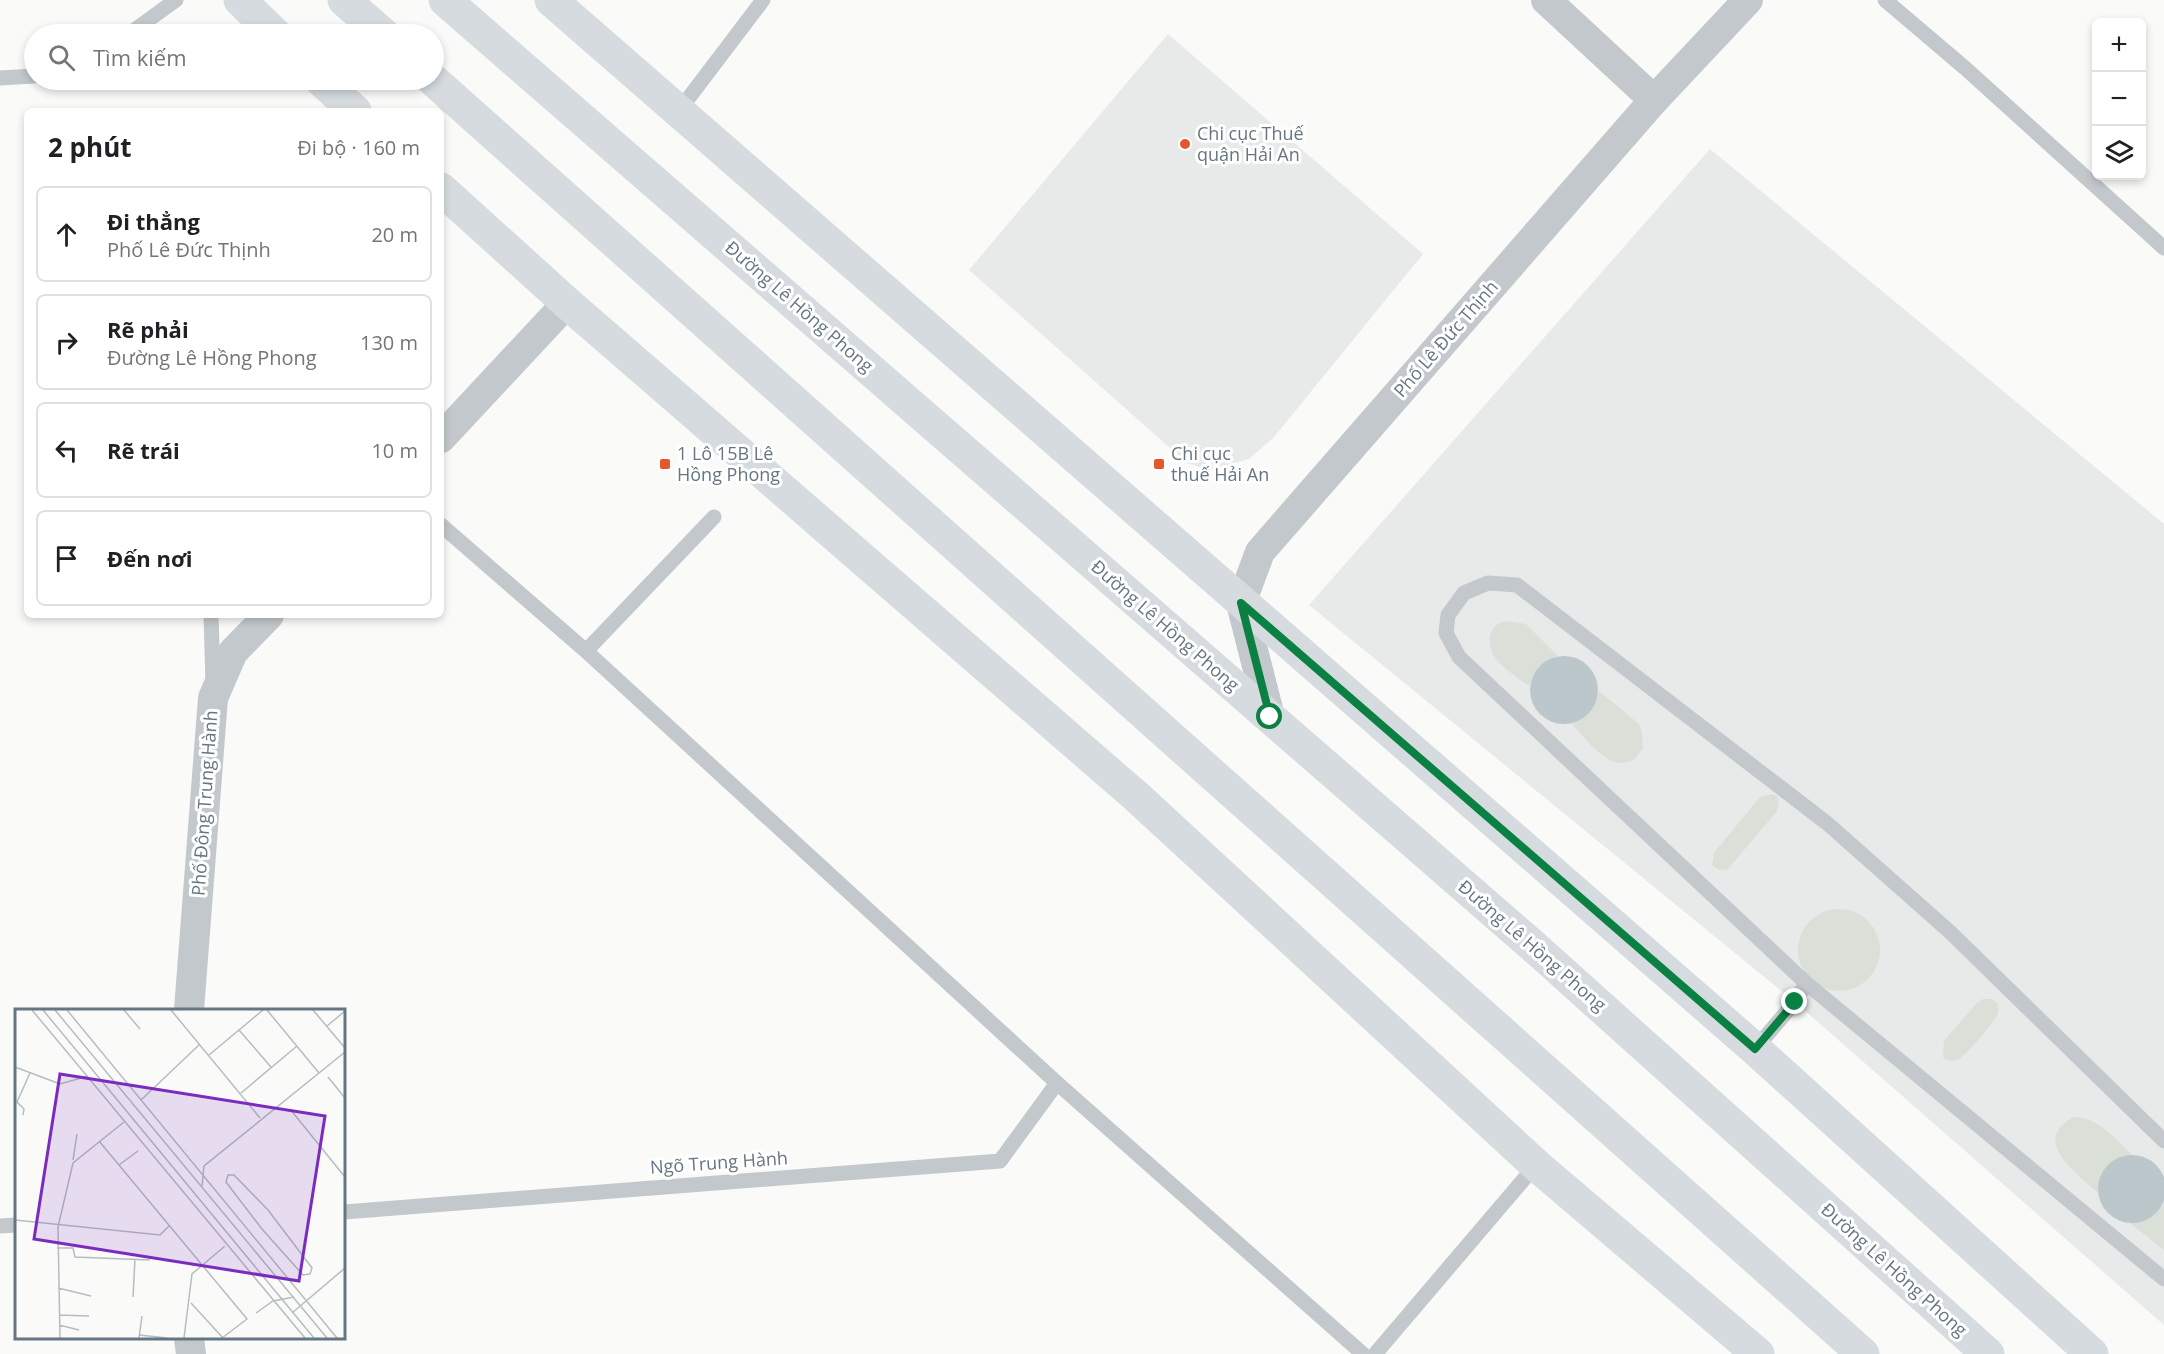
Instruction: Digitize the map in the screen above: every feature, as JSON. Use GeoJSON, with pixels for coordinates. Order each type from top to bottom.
{"type":"FeatureCollection","features":[{"type":"Feature","properties":{"kind":"main road"},"geometry":{"type":"LineString","coordinates":[[240,0],[265,24]]}},
{"type":"Feature","properties":{"kind":"main road"},"geometry":{"type":"LineString","coordinates":[[344,0],[372,24]]}},
{"type":"Feature","properties":{"kind":"main road","name":"Đường Lê Hồng Phong"},"geometry":{"type":"LineString","coordinates":[[445,0],[1542,954],[1988,1354]]}},
{"type":"Feature","properties":{"kind":"main road"},"geometry":{"type":"LineString","coordinates":[[551,0],[1755,1049],[2092,1354]]}},
{"type":"Feature","properties":{"kind":"main road"},"geometry":{"type":"LineString","coordinates":[[332,90],[352,108]]}},
{"type":"Feature","properties":{"kind":"main road"},"geometry":{"type":"LineString","coordinates":[[444,90],[1863,1354]]}},
{"type":"Feature","properties":{"kind":"main road"},"geometry":{"type":"LineString","coordinates":[[444,192],[567,303],[1137,797],[1536,1165],[1758,1354]]}},
{"type":"Feature","properties":{"kind":"street"},"geometry":{"type":"LineString","coordinates":[[1546,0],[1654,100]]}},
{"type":"Feature","properties":{"kind":"street","name":"Phố Lê Đức Thịnh"},"geometry":{"type":"LineString","coordinates":[[1241,603],[1260,552],[1654,100],[1748,0]]}},
{"type":"Feature","properties":{"kind":"street"},"geometry":{"type":"LineString","coordinates":[[444,435],[567,303]]}},
{"type":"Feature","properties":{"kind":"street"},"geometry":{"type":"LineString","coordinates":[[1241,603],[1270,717]]}},
{"type":"Feature","properties":{"kind":"street","name":"Phố Đông Trung Hành"},"geometry":{"type":"LineString","coordinates":[[189,1009],[213,698],[233,652],[266,618]]}},
{"type":"Feature","properties":{"kind":"street"},"geometry":{"type":"LineString","coordinates":[[189,1339],[191,1354]]}},
{"type":"Feature","properties":{"kind":"lane"},"geometry":{"type":"LineString","coordinates":[[143,24],[176,0]]}},
{"type":"Feature","properties":{"kind":"lane"},"geometry":{"type":"LineString","coordinates":[[678,112],[763,0]]}},
{"type":"Feature","properties":{"kind":"lane"},"geometry":{"type":"LineString","coordinates":[[1885,0],[1965,68],[2164,248]]}},
{"type":"Feature","properties":{"kind":"lane"},"geometry":{"type":"LineString","coordinates":[[0,78],[24,77]]}},
{"type":"Feature","properties":{"kind":"lane"},"geometry":{"type":"LineString","coordinates":[[586,651],[714,517]]}},
{"type":"Feature","properties":{"kind":"lane"},"geometry":{"type":"LineString","coordinates":[[444,528],[586,651],[1057,1083],[1363,1354]]}},
{"type":"Feature","properties":{"kind":"lane"},"geometry":{"type":"LineString","coordinates":[[2164,1141],[1950,932],[1828,824],[1517,585],[1488,583],[1464,593],[1448,615],[1446,633],[1459,657],[1806,983],[2164,1279]]}},
{"type":"Feature","properties":{"kind":"lane"},"geometry":{"type":"LineString","coordinates":[[211,618],[213,698]]}},
{"type":"Feature","properties":{"kind":"lane"},"geometry":{"type":"LineString","coordinates":[[1755,1049],[1795,1002],[1806,983]]}},
{"type":"Feature","properties":{"kind":"lane","name":"Ngõ Trung Hành"},"geometry":{"type":"LineString","coordinates":[[345,1212],[1000,1161],[1057,1083]]}},
{"type":"Feature","properties":{"kind":"lane"},"geometry":{"type":"LineString","coordinates":[[1375,1354],[1536,1165]]}},
{"type":"Feature","properties":{"kind":"shaded area","name":"Chi cục Thuế quận Hải An"},"geometry":{"type":"Polygon","coordinates":[[[1168,34],[1423,254],[1274,437],[1249,459],[1209,470],[1187,463],[969,270],[1168,34]]]}},
{"type":"Feature","properties":{"kind":"shaded area"},"geometry":{"type":"Polygon","coordinates":[[[1710,149],[2164,524],[2164,1325],[1795,1002],[1309,605],[1710,149]]]}},
{"type":"Feature","properties":{"kind":"shaded area"},"geometry":{"type":"Polygon","coordinates":[[[1505,621],[1526,624],[1558,656],[1539,667],[1529,686],[1497,660],[1490,646],[1493,628],[1505,621]]]}},
{"type":"Feature","properties":{"kind":"shaded area"},"geometry":{"type":"Polygon","coordinates":[[[1557,656],[1571,656],[1583,661],[1593,671],[1598,690],[1593,709],[1583,719],[1571,724],[1557,724],[1545,719],[1535,709],[1530,697],[1530,683],[1535,671],[1545,661],[1557,656]]]}},
{"type":"Feature","properties":{"kind":"shaded area"},"geometry":{"type":"Polygon","coordinates":[[[1599,691],[1639,724],[1643,748],[1634,759],[1625,763],[1608,759],[1599,753],[1572,724],[1582,719],[1590,711],[1599,691]]]}},
{"type":"Feature","properties":{"kind":"shaded area"},"geometry":{"type":"Polygon","coordinates":[[[1772,794],[1777,796],[1779,804],[1777,811],[1734,862],[1728,869],[1720,870],[1712,865],[1714,853],[1760,797],[1772,794]]]}},
{"type":"Feature","properties":{"kind":"shaded area"},"geometry":{"type":"Polygon","coordinates":[[[1839,909],[1855,912],[1868,921],[1877,934],[1880,950],[1877,966],[1868,979],[1855,988],[1839,991],[1823,988],[1810,979],[1801,966],[1798,950],[1801,934],[1810,921],[1823,912],[1839,909]]]}},
{"type":"Feature","properties":{"kind":"shaded area"},"geometry":{"type":"Polygon","coordinates":[[[1983,999],[1992,999],[1997,1004],[1998,1011],[1992,1023],[1961,1058],[1953,1061],[1943,1057],[1944,1041],[1983,999]]]}},
{"type":"Feature","properties":{"kind":"shaded area"},"geometry":{"type":"Polygon","coordinates":[[[2073,1117],[2099,1125],[2132,1155],[2108,1167],[2101,1178],[2098,1193],[2069,1166],[2061,1157],[2056,1146],[2056,1136],[2061,1127],[2073,1117]]]}},
{"type":"Feature","properties":{"kind":"shaded area"},"geometry":{"type":"Polygon","coordinates":[[[2132,1155],[2145,1158],[2156,1165],[2163,1176],[2165,1196],[2163,1202],[2156,1213],[2145,1220],[2132,1223],[2119,1220],[2108,1213],[2101,1202],[2098,1189],[2101,1176],[2108,1165],[2119,1158],[2132,1155]]]}},
{"type":"Feature","properties":{"kind":"shaded area"},"geometry":{"type":"Polygon","coordinates":[[[2164,1203],[2164,1250],[2130,1223],[2149,1217],[2164,1203]]]}},
{"type":"Feature","properties":{"kind":"place","name":"Chi cục Thuế quận Hải An"},"geometry":{"type":"Point","coordinates":[1185,144]}},
{"type":"Feature","properties":{"kind":"place","name":"1 Lô 15B Lê Hồng Phong"},"geometry":{"type":"Point","coordinates":[665,464]}},
{"type":"Feature","properties":{"kind":"place","name":"Chi cục thuế Hải An"},"geometry":{"type":"Point","coordinates":[1159,464]}},
{"type":"Feature","properties":{"kind":"route"},"geometry":{"type":"LineString","coordinates":[[1270,717],[1241,603],[1755,1049],[1795,1002]]}}]}
